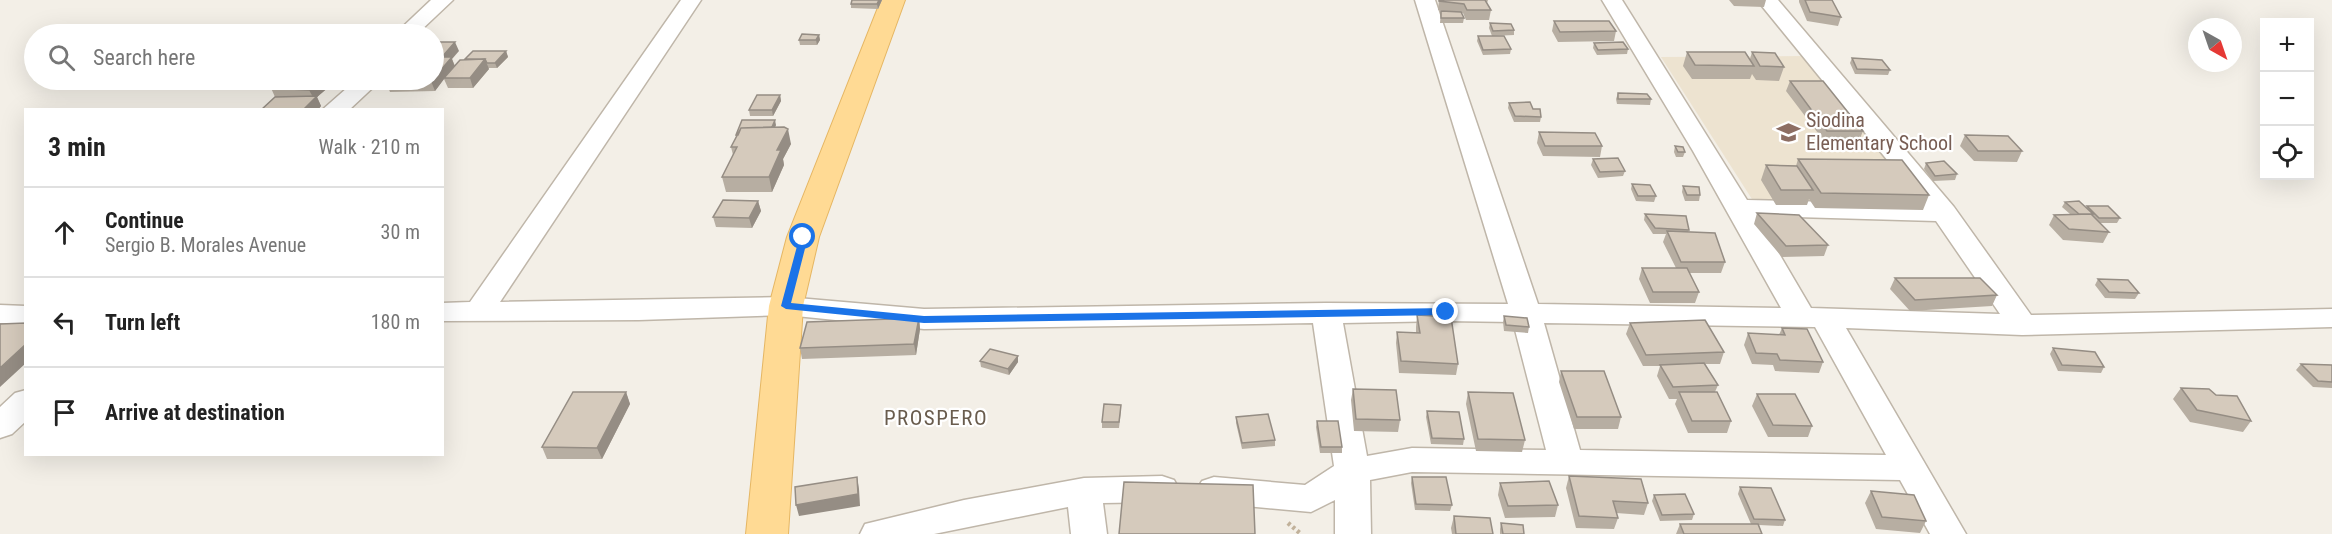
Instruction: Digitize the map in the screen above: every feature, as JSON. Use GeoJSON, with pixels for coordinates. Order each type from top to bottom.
{"type":"FeatureCollection","features":[{"type":"Feature","properties":{"kind":"main road"},"geometry":{"type":"LineString","coordinates":[[767,534],[786,306],[803,237],[893,0]]}},
{"type":"Feature","properties":{"kind":"street"},"geometry":{"type":"LineString","coordinates":[[416,24],[443,0]]}},
{"type":"Feature","properties":{"kind":"street"},"geometry":{"type":"LineString","coordinates":[[479,311],[691,0]]}},
{"type":"Feature","properties":{"kind":"street"},"geometry":{"type":"LineString","coordinates":[[1425,0],[1526,313],[1566,463]]}},
{"type":"Feature","properties":{"kind":"street"},"geometry":{"type":"LineString","coordinates":[[1612,0],[1739,208],[1813,317],[1910,468],[1948,534]]}},
{"type":"Feature","properties":{"kind":"street"},"geometry":{"type":"LineString","coordinates":[[1767,0],[1944,213],[2022,325]]}},
{"type":"Feature","properties":{"kind":"street"},"geometry":{"type":"LineString","coordinates":[[336,108],[357,90]]}},
{"type":"Feature","properties":{"kind":"street"},"geometry":{"type":"LineString","coordinates":[[1739,208],[1944,213]]}},
{"type":"Feature","properties":{"kind":"street"},"geometry":{"type":"LineString","coordinates":[[444,312],[639,311],[786,306],[924,320],[1082,319],[1326,312],[1813,317],[2022,325],[2332,318]]}},
{"type":"Feature","properties":{"kind":"street"},"geometry":{"type":"LineString","coordinates":[[1326,312],[1352,471],[1353,534]]}},
{"type":"Feature","properties":{"kind":"street"},"geometry":{"type":"LineString","coordinates":[[0,314],[24,315]]}},
{"type":"Feature","properties":{"kind":"street"},"geometry":{"type":"LineString","coordinates":[[0,426],[24,403]]}},
{"type":"Feature","properties":{"kind":"street"},"geometry":{"type":"LineString","coordinates":[[878,534],[963,513],[1084,490],[1203,489],[1311,499],[1352,471],[1412,460],[1910,468]]}},
{"type":"Feature","properties":{"kind":"street"},"geometry":{"type":"LineString","coordinates":[[1084,490],[1089,534]]}},
{"type":"Feature","properties":{"kind":"shaded area","name":"Siodina Elementary School"},"geometry":{"type":"Polygon","coordinates":[[[1804,56],[1933,211],[1757,207],[1661,57],[1804,56]]]}},
{"type":"Feature","properties":{"kind":"building"},"geometry":{"type":"Polygon","coordinates":[[[852,0],[879,0],[877,4],[851,4],[852,0]]]}},
{"type":"Feature","properties":{"kind":"building"},"geometry":{"type":"Polygon","coordinates":[[[1439,0],[1485,0],[1491,10],[1467,10],[1464,4],[1439,0]]]}},
{"type":"Feature","properties":{"kind":"building"},"geometry":{"type":"Polygon","coordinates":[[[1805,0],[1832,0],[1841,17],[1810,12],[1805,0]]]}},
{"type":"Feature","properties":{"kind":"building"},"geometry":{"type":"Polygon","coordinates":[[[1441,11],[1461,12],[1464,18],[1441,18],[1441,11]]]}},
{"type":"Feature","properties":{"kind":"building"},"geometry":{"type":"Polygon","coordinates":[[[1554,21],[1609,21],[1616,31],[1560,32],[1554,21]]]}},
{"type":"Feature","properties":{"kind":"building"},"geometry":{"type":"Polygon","coordinates":[[[1490,23],[1511,24],[1514,30],[1493,31],[1490,23]]]}},
{"type":"Feature","properties":{"kind":"building"},"geometry":{"type":"Polygon","coordinates":[[[802,34],[819,35],[816,40],[799,40],[802,34]]]}},
{"type":"Feature","properties":{"kind":"building"},"geometry":{"type":"Polygon","coordinates":[[[1478,36],[1504,36],[1511,49],[1483,50],[1478,36]]]}},
{"type":"Feature","properties":{"kind":"building"},"geometry":{"type":"Polygon","coordinates":[[[444,42],[455,42],[444,55],[444,42]]]}},
{"type":"Feature","properties":{"kind":"building"},"geometry":{"type":"Polygon","coordinates":[[[1623,42],[1628,49],[1598,50],[1594,43],[1623,42]]]}},
{"type":"Feature","properties":{"kind":"building"},"geometry":{"type":"Polygon","coordinates":[[[473,51],[506,51],[495,63],[487,63],[485,59],[465,59],[473,51]]]}},
{"type":"Feature","properties":{"kind":"building"},"geometry":{"type":"Polygon","coordinates":[[[1687,52],[1745,52],[1754,66],[1695,65],[1687,52]]]}},
{"type":"Feature","properties":{"kind":"building"},"geometry":{"type":"Polygon","coordinates":[[[1752,52],[1775,53],[1784,67],[1760,66],[1752,52]]]}},
{"type":"Feature","properties":{"kind":"building"},"geometry":{"type":"Polygon","coordinates":[[[444,57],[452,57],[444,66],[444,57]]]}},
{"type":"Feature","properties":{"kind":"building"},"geometry":{"type":"Polygon","coordinates":[[[1852,58],[1882,60],[1890,70],[1857,69],[1852,58]]]}},
{"type":"Feature","properties":{"kind":"building"},"geometry":{"type":"Polygon","coordinates":[[[485,59],[470,78],[444,78],[460,60],[485,59]]]}},
{"type":"Feature","properties":{"kind":"building"},"geometry":{"type":"Polygon","coordinates":[[[1790,81],[1823,81],[1863,131],[1827,131],[1790,81]]]}},
{"type":"Feature","properties":{"kind":"building"},"geometry":{"type":"Polygon","coordinates":[[[1618,93],[1647,94],[1651,99],[1618,99],[1618,93]]]}},
{"type":"Feature","properties":{"kind":"building"},"geometry":{"type":"Polygon","coordinates":[[[757,95],[780,95],[772,110],[749,110],[757,95]]]}},
{"type":"Feature","properties":{"kind":"building"},"geometry":{"type":"Polygon","coordinates":[[[317,96],[305,108],[263,108],[275,97],[317,96]]]}},
{"type":"Feature","properties":{"kind":"building"},"geometry":{"type":"Polygon","coordinates":[[[1530,102],[1533,109],[1540,109],[1541,117],[1515,116],[1509,103],[1530,102]]]}},
{"type":"Feature","properties":{"kind":"building"},"geometry":{"type":"Polygon","coordinates":[[[742,120],[775,120],[772,127],[741,128],[736,135],[742,120]]]}},
{"type":"Feature","properties":{"kind":"building"},"geometry":{"type":"Polygon","coordinates":[[[784,127],[788,129],[777,150],[781,150],[769,177],[722,177],[737,147],[731,147],[741,128],[784,127]]]}},
{"type":"Feature","properties":{"kind":"building"},"geometry":{"type":"Polygon","coordinates":[[[1539,132],[1595,133],[1602,146],[1545,146],[1539,132]]]}},
{"type":"Feature","properties":{"kind":"building"},"geometry":{"type":"Polygon","coordinates":[[[1965,135],[2008,136],[2022,151],[1978,151],[1965,135]]]}},
{"type":"Feature","properties":{"kind":"building"},"geometry":{"type":"Polygon","coordinates":[[[1675,146],[1683,147],[1685,152],[1678,152],[1675,146]]]}},
{"type":"Feature","properties":{"kind":"building"},"geometry":{"type":"Polygon","coordinates":[[[1618,158],[1625,171],[1600,172],[1593,159],[1618,158]]]}},
{"type":"Feature","properties":{"kind":"building"},"geometry":{"type":"Polygon","coordinates":[[[1798,159],[1902,160],[1929,195],[1821,193],[1798,159]]]}},
{"type":"Feature","properties":{"kind":"building"},"geometry":{"type":"Polygon","coordinates":[[[1944,161],[1957,174],[1935,176],[1926,163],[1944,161]]]}},
{"type":"Feature","properties":{"kind":"building"},"geometry":{"type":"Polygon","coordinates":[[[1766,165],[1797,166],[1813,190],[1781,190],[1766,165]]]}},
{"type":"Feature","properties":{"kind":"building"},"geometry":{"type":"Polygon","coordinates":[[[1632,184],[1650,185],[1656,196],[1638,196],[1632,184]]]}},
{"type":"Feature","properties":{"kind":"building"},"geometry":{"type":"Polygon","coordinates":[[[1683,186],[1699,187],[1700,195],[1687,195],[1683,186]]]}},
{"type":"Feature","properties":{"kind":"building"},"geometry":{"type":"Polygon","coordinates":[[[723,200],[758,201],[749,218],[713,217],[723,200]]]}},
{"type":"Feature","properties":{"kind":"building"},"geometry":{"type":"Polygon","coordinates":[[[2079,201],[2093,214],[2079,214],[2065,202],[2079,201]]]}},
{"type":"Feature","properties":{"kind":"building"},"geometry":{"type":"Polygon","coordinates":[[[2087,206],[2108,206],[2120,218],[2099,218],[2087,206]]]}},
{"type":"Feature","properties":{"kind":"building"},"geometry":{"type":"Polygon","coordinates":[[[1757,213],[1799,215],[1828,245],[1786,246],[1757,213]]]}},
{"type":"Feature","properties":{"kind":"building"},"geometry":{"type":"Polygon","coordinates":[[[1645,214],[1686,216],[1689,230],[1655,228],[1645,214]]]}},
{"type":"Feature","properties":{"kind":"building"},"geometry":{"type":"Polygon","coordinates":[[[2091,214],[2109,232],[2069,229],[2054,215],[2091,214]]]}},
{"type":"Feature","properties":{"kind":"building"},"geometry":{"type":"Polygon","coordinates":[[[1667,231],[1715,233],[1725,262],[1681,262],[1667,231]]]}},
{"type":"Feature","properties":{"kind":"building"},"geometry":{"type":"Polygon","coordinates":[[[1642,268],[1687,268],[1699,292],[1653,292],[1642,268]]]}},
{"type":"Feature","properties":{"kind":"building"},"geometry":{"type":"Polygon","coordinates":[[[1895,278],[1980,278],[1997,295],[1915,300],[1895,278]]]}},
{"type":"Feature","properties":{"kind":"building"},"geometry":{"type":"Polygon","coordinates":[[[2098,279],[2128,280],[2139,293],[2109,292],[2098,279]]]}},
{"type":"Feature","properties":{"kind":"building"},"geometry":{"type":"Polygon","coordinates":[[[1417,315],[1451,317],[1458,364],[1401,361],[1397,332],[1420,333],[1417,315]]]}},
{"type":"Feature","properties":{"kind":"building"},"geometry":{"type":"Polygon","coordinates":[[[1504,316],[1527,318],[1529,327],[1506,325],[1504,316]]]}},
{"type":"Feature","properties":{"kind":"building"},"geometry":{"type":"Polygon","coordinates":[[[919,318],[914,344],[800,348],[807,322],[919,318]]]}},
{"type":"Feature","properties":{"kind":"building"},"geometry":{"type":"Polygon","coordinates":[[[1705,320],[1724,352],[1646,355],[1630,323],[1705,320]]]}},
{"type":"Feature","properties":{"kind":"building"},"geometry":{"type":"Polygon","coordinates":[[[24,323],[24,346],[0,368],[0,324],[24,323]]]}},
{"type":"Feature","properties":{"kind":"building"},"geometry":{"type":"Polygon","coordinates":[[[1782,328],[1807,329],[1823,362],[1780,360],[1777,354],[1756,353],[1748,333],[1785,335],[1782,328]]]}},
{"type":"Feature","properties":{"kind":"building"},"geometry":{"type":"Polygon","coordinates":[[[2053,348],[2095,352],[2104,367],[2062,365],[2053,348]]]}},
{"type":"Feature","properties":{"kind":"building"},"geometry":{"type":"Polygon","coordinates":[[[990,349],[1018,356],[1008,369],[980,361],[990,349]]]}},
{"type":"Feature","properties":{"kind":"building"},"geometry":{"type":"Polygon","coordinates":[[[1704,363],[1718,385],[1673,387],[1660,365],[1704,363]]]}},
{"type":"Feature","properties":{"kind":"building"},"geometry":{"type":"Polygon","coordinates":[[[2301,364],[2332,365],[2332,382],[2318,381],[2301,364]]]}},
{"type":"Feature","properties":{"kind":"building"},"geometry":{"type":"Polygon","coordinates":[[[1561,371],[1604,371],[1621,417],[1577,417],[1561,371]]]}},
{"type":"Feature","properties":{"kind":"building"},"geometry":{"type":"Polygon","coordinates":[[[2181,388],[2209,389],[2216,395],[2237,396],[2251,421],[2197,410],[2181,388]]]}},
{"type":"Feature","properties":{"kind":"building"},"geometry":{"type":"Polygon","coordinates":[[[1353,389],[1396,390],[1400,420],[1356,419],[1353,389]]]}},
{"type":"Feature","properties":{"kind":"building"},"geometry":{"type":"Polygon","coordinates":[[[573,392],[626,392],[597,448],[542,447],[573,392]]]}},
{"type":"Feature","properties":{"kind":"building"},"geometry":{"type":"Polygon","coordinates":[[[1468,392],[1513,393],[1525,440],[1478,439],[1468,392]]]}},
{"type":"Feature","properties":{"kind":"building"},"geometry":{"type":"Polygon","coordinates":[[[1679,392],[1717,392],[1731,421],[1692,421],[1679,392]]]}},
{"type":"Feature","properties":{"kind":"building"},"geometry":{"type":"Polygon","coordinates":[[[1757,394],[1795,394],[1812,426],[1773,425],[1757,394]]]}},
{"type":"Feature","properties":{"kind":"building"},"geometry":{"type":"Polygon","coordinates":[[[1104,404],[1121,405],[1119,422],[1102,422],[1104,404]]]}},
{"type":"Feature","properties":{"kind":"building"},"geometry":{"type":"Polygon","coordinates":[[[1427,411],[1459,412],[1464,439],[1432,438],[1427,411]]]}},
{"type":"Feature","properties":{"kind":"building"},"geometry":{"type":"Polygon","coordinates":[[[1268,414],[1275,440],[1242,443],[1236,417],[1268,414]]]}},
{"type":"Feature","properties":{"kind":"building"},"geometry":{"type":"Polygon","coordinates":[[[1317,421],[1338,421],[1342,447],[1321,447],[1317,421]]]}},
{"type":"Feature","properties":{"kind":"building"},"geometry":{"type":"Polygon","coordinates":[[[1569,476],[1641,479],[1648,503],[1613,501],[1618,518],[1579,516],[1569,476]]]}},
{"type":"Feature","properties":{"kind":"building"},"geometry":{"type":"Polygon","coordinates":[[[857,477],[858,494],[796,505],[795,487],[857,477]]]}},
{"type":"Feature","properties":{"kind":"building"},"geometry":{"type":"Polygon","coordinates":[[[1412,477],[1446,477],[1452,505],[1416,504],[1412,477]]]}},
{"type":"Feature","properties":{"kind":"building"},"geometry":{"type":"Polygon","coordinates":[[[1549,481],[1558,505],[1508,506],[1500,483],[1549,481]]]}},
{"type":"Feature","properties":{"kind":"building"},"geometry":{"type":"Polygon","coordinates":[[[1124,482],[1253,485],[1255,534],[1119,534],[1124,482]]]}},
{"type":"Feature","properties":{"kind":"building"},"geometry":{"type":"Polygon","coordinates":[[[1740,487],[1771,488],[1785,520],[1754,519],[1740,487]]]}},
{"type":"Feature","properties":{"kind":"building"},"geometry":{"type":"Polygon","coordinates":[[[1871,491],[1914,495],[1926,521],[1882,517],[1871,491]]]}},
{"type":"Feature","properties":{"kind":"building"},"geometry":{"type":"Polygon","coordinates":[[[1685,494],[1694,514],[1662,515],[1654,495],[1685,494]]]}},
{"type":"Feature","properties":{"kind":"building"},"geometry":{"type":"Polygon","coordinates":[[[1454,516],[1490,518],[1493,534],[1456,534],[1454,516]]]}},
{"type":"Feature","properties":{"kind":"building"},"geometry":{"type":"Polygon","coordinates":[[[1501,523],[1523,525],[1524,534],[1503,534],[1501,523]]]}},
{"type":"Feature","properties":{"kind":"building"},"geometry":{"type":"Polygon","coordinates":[[[1680,524],[1758,524],[1762,534],[1684,534],[1680,524]]]}},
{"type":"Feature","properties":{"kind":"place","name":"Siodina Elementary School"},"geometry":{"type":"Point","coordinates":[1788,132]}},
{"type":"Feature","properties":{"kind":"district","name":"PROSPERO"},"geometry":{"type":"Point","coordinates":[936,418]}},
{"type":"Feature","properties":{"kind":"route"},"geometry":{"type":"LineString","coordinates":[[803,237],[786,306],[924,320],[1082,319],[1326,312],[1446,312]]}}]}
